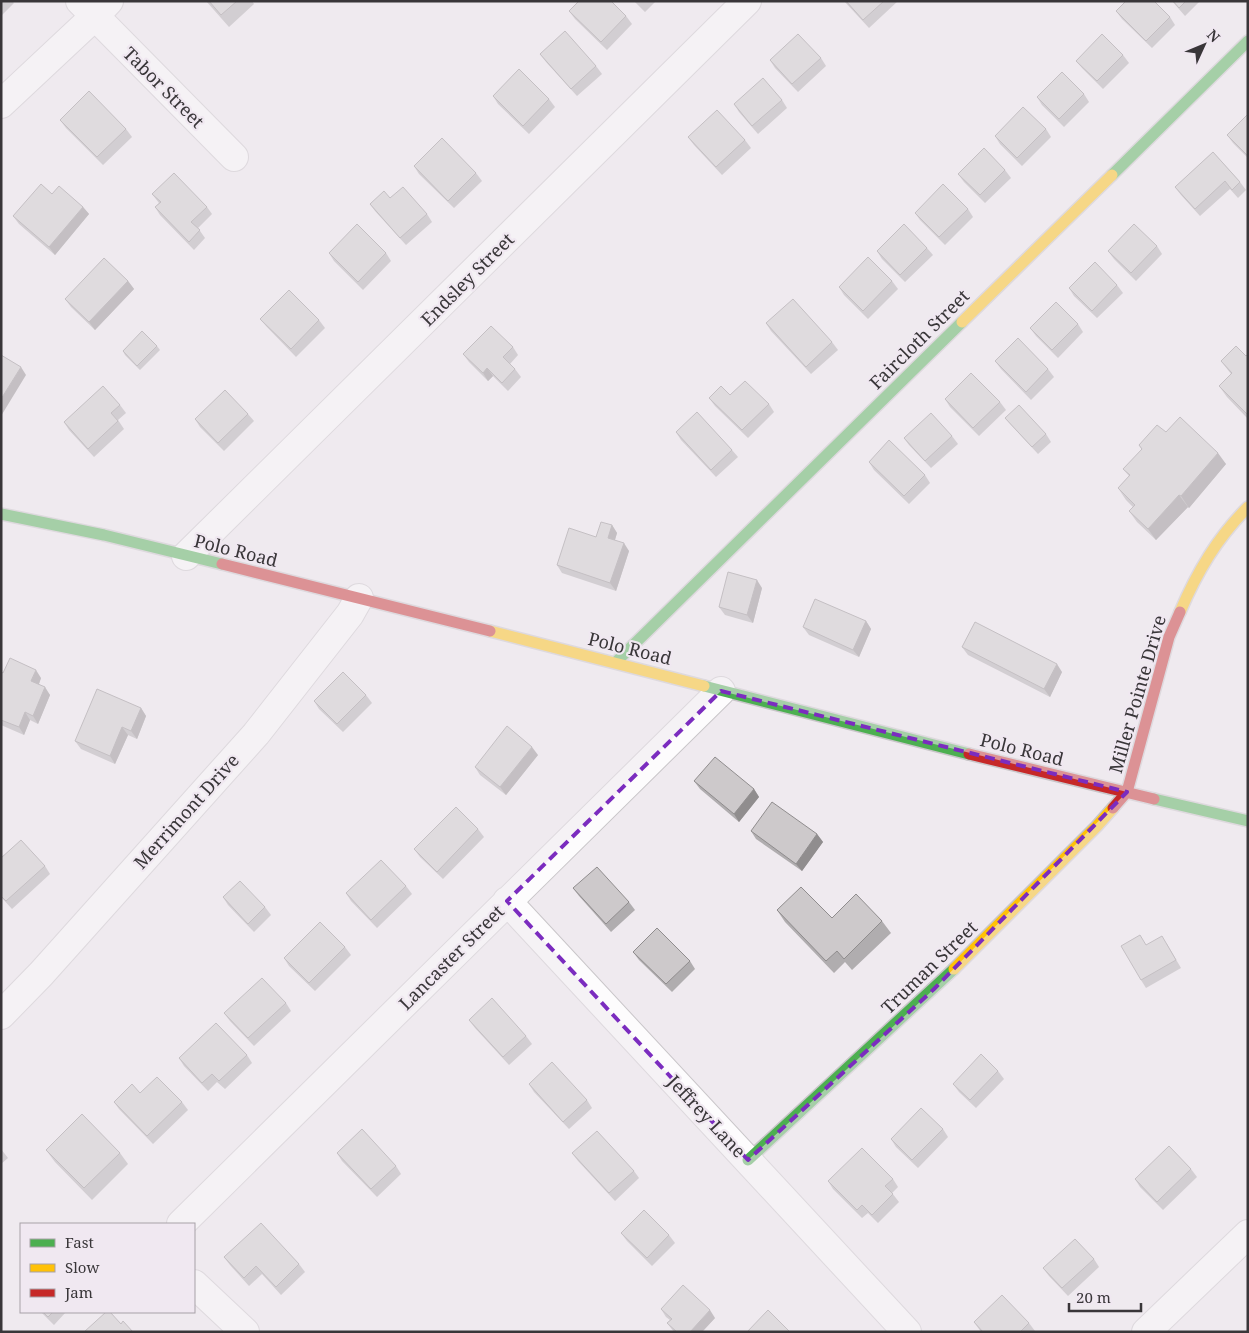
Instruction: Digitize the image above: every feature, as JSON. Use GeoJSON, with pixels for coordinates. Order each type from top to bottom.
{"type":"FeatureCollection","features":[{"type":"Feature","properties":{"kind":"street","name":"Endsley Street"},"geometry":{"type":"LineString","coordinates":[[186,556],[747,1]]}},
{"type":"Feature","properties":{"kind":"street","name":"Tabor Street"},"geometry":{"type":"LineString","coordinates":[[1,104],[94,6],[234,157]]}},
{"type":"Feature","properties":{"kind":"street","name":"Faircloth Street"},"geometry":{"type":"LineString","coordinates":[[616,662],[1248,41]]}},
{"type":"Feature","properties":{"kind":"street","name":"Miller Pointe Drive"},"geometry":{"type":"LineString","coordinates":[[1127,792],[1169,637],[1179,613],[1196,574],[1218,539],[1248,507]]}},
{"type":"Feature","properties":{"kind":"street","name":"Polo Road"},"geometry":{"type":"LineString","coordinates":[[1,514],[104,535],[616,662],[721,691],[1079,782],[1248,821]]}},
{"type":"Feature","properties":{"kind":"street","name":"Merrimont Drive"},"geometry":{"type":"LineString","coordinates":[[1,1015],[41,974],[256,734],[350,614],[359,598]]}},
{"type":"Feature","properties":{"kind":"street","name":"Lancaster Street"},"geometry":{"type":"LineString","coordinates":[[182,1223],[721,691]]}},
{"type":"Feature","properties":{"kind":"street","name":"Truman Street"},"geometry":{"type":"LineString","coordinates":[[748,1160],[934,989],[1097,826],[1127,792]]}},
{"type":"Feature","properties":{"kind":"street","name":"Jeffrey Lane"},"geometry":{"type":"LineString","coordinates":[[507,902],[907,1332]]}},
{"type":"Feature","properties":{"kind":"street"},"geometry":{"type":"LineString","coordinates":[[1146,1332],[1248,1234]]}},
{"type":"Feature","properties":{"kind":"street"},"geometry":{"type":"LineString","coordinates":[[195,1285],[245,1332]]}},
{"type":"Feature","properties":{"kind":"highlighted area"},"geometry":{"type":"Polygon","coordinates":[[[721,691],[1127,792],[934,989],[748,1160],[507,901],[721,691]]]}},
{"type":"Feature","properties":{"kind":"building"},"geometry":{"type":"Polygon","coordinates":[[[209,1],[237,1],[221,15],[209,1]]]}},
{"type":"Feature","properties":{"kind":"building"},"geometry":{"type":"Polygon","coordinates":[[[579,1],[611,1],[626,16],[601,42],[569,11],[579,1]]]}},
{"type":"Feature","properties":{"kind":"building"},"geometry":{"type":"Polygon","coordinates":[[[846,1],[884,1],[863,20],[846,1]]]}},
{"type":"Feature","properties":{"kind":"building"},"geometry":{"type":"Polygon","coordinates":[[[1126,1],[1154,1],[1170,17],[1146,41],[1116,11],[1126,1]]]}},
{"type":"Feature","properties":{"kind":"building"},"geometry":{"type":"Polygon","coordinates":[[[1173,1],[1186,1],[1179,8],[1173,1]]]}},
{"type":"Feature","properties":{"kind":"building"},"geometry":{"type":"Polygon","coordinates":[[[565,31],[596,66],[571,89],[540,54],[565,31]]]}},
{"type":"Feature","properties":{"kind":"building"},"geometry":{"type":"Polygon","coordinates":[[[798,34],[821,58],[792,84],[770,60],[798,34]]]}},
{"type":"Feature","properties":{"kind":"building"},"geometry":{"type":"Polygon","coordinates":[[[1102,34],[1123,55],[1097,81],[1076,61],[1102,34]]]}},
{"type":"Feature","properties":{"kind":"building"},"geometry":{"type":"Polygon","coordinates":[[[519,69],[549,99],[523,126],[493,96],[519,69]]]}},
{"type":"Feature","properties":{"kind":"building"},"geometry":{"type":"Polygon","coordinates":[[[1062,72],[1084,94],[1059,119],[1037,97],[1062,72]]]}},
{"type":"Feature","properties":{"kind":"building"},"geometry":{"type":"Polygon","coordinates":[[[763,78],[782,100],[752,126],[734,104],[763,78]]]}},
{"type":"Feature","properties":{"kind":"building"},"geometry":{"type":"Polygon","coordinates":[[[89,91],[126,129],[97,157],[60,120],[89,91]]]}},
{"type":"Feature","properties":{"kind":"building"},"geometry":{"type":"Polygon","coordinates":[[[1023,107],[1046,129],[1017,158],[995,136],[1023,107]]]}},
{"type":"Feature","properties":{"kind":"building"},"geometry":{"type":"Polygon","coordinates":[[[717,110],[745,140],[716,167],[688,137],[717,110]]]}},
{"type":"Feature","properties":{"kind":"building"},"geometry":{"type":"Polygon","coordinates":[[[1248,114],[1248,156],[1227,135],[1248,114]]]}},
{"type":"Feature","properties":{"kind":"building"},"geometry":{"type":"Polygon","coordinates":[[[442,138],[476,173],[448,201],[414,166],[442,138]]]}},
{"type":"Feature","properties":{"kind":"building"},"geometry":{"type":"Polygon","coordinates":[[[984,148],[1005,170],[980,195],[958,174],[984,148]]]}},
{"type":"Feature","properties":{"kind":"building"},"geometry":{"type":"Polygon","coordinates":[[[1213,152],[1240,182],[1232,190],[1225,181],[1195,209],[1175,187],[1213,152]]]}},
{"type":"Feature","properties":{"kind":"building"},"geometry":{"type":"Polygon","coordinates":[[[174,173],[207,207],[191,222],[200,230],[189,242],[155,207],[161,202],[152,194],[174,173]]]}},
{"type":"Feature","properties":{"kind":"building"},"geometry":{"type":"Polygon","coordinates":[[[41,184],[52,194],[59,186],[83,207],[49,247],[13,216],[41,184]]]}},
{"type":"Feature","properties":{"kind":"building"},"geometry":{"type":"Polygon","coordinates":[[[943,184],[968,209],[939,237],[915,213],[943,184]]]}},
{"type":"Feature","properties":{"kind":"building"},"geometry":{"type":"Polygon","coordinates":[[[403,187],[427,214],[400,238],[370,204],[384,191],[390,198],[403,187]]]}},
{"type":"Feature","properties":{"kind":"building"},"geometry":{"type":"Polygon","coordinates":[[[357,224],[386,253],[358,282],[329,253],[357,224]]]}},
{"type":"Feature","properties":{"kind":"building"},"geometry":{"type":"Polygon","coordinates":[[[904,224],[927,248],[900,275],[877,251],[904,224]]]}},
{"type":"Feature","properties":{"kind":"building"},"geometry":{"type":"Polygon","coordinates":[[[1134,224],[1157,246],[1131,273],[1108,251],[1134,224]]]}},
{"type":"Feature","properties":{"kind":"building"},"geometry":{"type":"Polygon","coordinates":[[[868,257],[892,281],[863,311],[839,287],[868,257]]]}},
{"type":"Feature","properties":{"kind":"building"},"geometry":{"type":"Polygon","coordinates":[[[104,258],[128,281],[89,322],[65,299],[104,258]]]}},
{"type":"Feature","properties":{"kind":"building"},"geometry":{"type":"Polygon","coordinates":[[[1095,262],[1117,285],[1092,311],[1069,288],[1095,262]]]}},
{"type":"Feature","properties":{"kind":"building"},"geometry":{"type":"Polygon","coordinates":[[[289,290],[319,320],[291,349],[260,319],[289,290]]]}},
{"type":"Feature","properties":{"kind":"building"},"geometry":{"type":"Polygon","coordinates":[[[793,299],[832,342],[806,367],[766,323],[793,299]]]}},
{"type":"Feature","properties":{"kind":"building"},"geometry":{"type":"Polygon","coordinates":[[[1056,302],[1078,324],[1052,350],[1030,328],[1056,302]]]}},
{"type":"Feature","properties":{"kind":"building"},"geometry":{"type":"Polygon","coordinates":[[[491,326],[513,347],[503,357],[515,369],[502,383],[487,368],[483,373],[463,354],[491,326]]]}},
{"type":"Feature","properties":{"kind":"building"},"geometry":{"type":"Polygon","coordinates":[[[142,331],[157,346],[137,366],[123,351],[142,331]]]}},
{"type":"Feature","properties":{"kind":"building"},"geometry":{"type":"Polygon","coordinates":[[[1018,338],[1048,369],[1026,392],[995,361],[1018,338]]]}},
{"type":"Feature","properties":{"kind":"building"},"geometry":{"type":"Polygon","coordinates":[[[1236,346],[1246,356],[1248,354],[1248,415],[1219,386],[1232,373],[1221,361],[1236,346]]]}},
{"type":"Feature","properties":{"kind":"building"},"geometry":{"type":"Polygon","coordinates":[[[1,355],[21,367],[1,399],[1,355]]]}},
{"type":"Feature","properties":{"kind":"building"},"geometry":{"type":"Polygon","coordinates":[[[971,373],[1000,402],[973,428],[945,399],[971,373]]]}},
{"type":"Feature","properties":{"kind":"building"},"geometry":{"type":"Polygon","coordinates":[[[745,381],[769,404],[742,430],[709,398],[721,386],[730,395],[745,381]]]}},
{"type":"Feature","properties":{"kind":"building"},"geometry":{"type":"Polygon","coordinates":[[[103,386],[120,405],[111,413],[118,421],[88,449],[64,422],[103,386]]]}},
{"type":"Feature","properties":{"kind":"building"},"geometry":{"type":"Polygon","coordinates":[[[225,390],[248,414],[218,443],[195,419],[225,390]]]}},
{"type":"Feature","properties":{"kind":"building"},"geometry":{"type":"Polygon","coordinates":[[[1019,405],[1046,434],[1032,447],[1005,418],[1019,405]]]}},
{"type":"Feature","properties":{"kind":"building"},"geometry":{"type":"Polygon","coordinates":[[[697,412],[732,450],[711,470],[676,432],[697,412]]]}},
{"type":"Feature","properties":{"kind":"building"},"geometry":{"type":"Polygon","coordinates":[[[931,413],[952,436],[925,461],[904,438],[931,413]]]}},
{"type":"Feature","properties":{"kind":"building"},"geometry":{"type":"Polygon","coordinates":[[[1180,417],[1218,453],[1181,496],[1179,495],[1148,529],[1129,511],[1135,505],[1118,488],[1130,475],[1123,469],[1142,449],[1139,445],[1157,425],[1166,432],[1180,417]]]}},
{"type":"Feature","properties":{"kind":"building"},"geometry":{"type":"Polygon","coordinates":[[[889,440],[925,475],[904,496],[869,462],[889,440]]]}},
{"type":"Feature","properties":{"kind":"building"},"geometry":{"type":"Polygon","coordinates":[[[601,522],[612,525],[608,538],[624,543],[610,583],[557,565],[569,528],[596,537],[601,522]]]}},
{"type":"Feature","properties":{"kind":"building"},"geometry":{"type":"Polygon","coordinates":[[[728,572],[757,580],[747,615],[719,607],[728,572]]]}},
{"type":"Feature","properties":{"kind":"building"},"geometry":{"type":"Polygon","coordinates":[[[815,599],[866,621],[853,650],[803,627],[815,599]]]}},
{"type":"Feature","properties":{"kind":"building"},"geometry":{"type":"Polygon","coordinates":[[[975,622],[1057,664],[1044,689],[962,647],[975,622]]]}},
{"type":"Feature","properties":{"kind":"building"},"geometry":{"type":"Polygon","coordinates":[[[10,658],[36,670],[31,681],[45,687],[33,716],[25,712],[19,727],[1,720],[1,672],[3,673],[10,658]]]}},
{"type":"Feature","properties":{"kind":"building"},"geometry":{"type":"Polygon","coordinates":[[[343,672],[366,695],[337,724],[314,701],[343,672]]]}},
{"type":"Feature","properties":{"kind":"building"},"geometry":{"type":"Polygon","coordinates":[[[97,689],[141,708],[131,731],[122,727],[110,756],[75,741],[97,689]]]}},
{"type":"Feature","properties":{"kind":"building"},"geometry":{"type":"Polygon","coordinates":[[[507,726],[532,747],[500,787],[475,767],[507,726]]]}},
{"type":"Feature","properties":{"kind":"building"},"geometry":{"type":"Polygon","coordinates":[[[715,757],[754,789],[734,814],[694,781],[715,757]]]}},
{"type":"Feature","properties":{"kind":"building"},"geometry":{"type":"Polygon","coordinates":[[[772,802],[817,834],[796,864],[751,831],[772,802]]]}},
{"type":"Feature","properties":{"kind":"building"},"geometry":{"type":"Polygon","coordinates":[[[456,807],[478,829],[437,872],[414,849],[456,807]]]}},
{"type":"Feature","properties":{"kind":"building"},"geometry":{"type":"Polygon","coordinates":[[[21,840],[45,866],[6,901],[1,896],[1,858],[21,840]]]}},
{"type":"Feature","properties":{"kind":"building"},"geometry":{"type":"Polygon","coordinates":[[[381,860],[406,886],[371,920],[346,893],[381,860]]]}},
{"type":"Feature","properties":{"kind":"building"},"geometry":{"type":"Polygon","coordinates":[[[597,867],[629,902],[606,924],[573,888],[597,867]]]}},
{"type":"Feature","properties":{"kind":"building"},"geometry":{"type":"Polygon","coordinates":[[[240,881],[265,907],[248,924],[223,897],[240,881]]]}},
{"type":"Feature","properties":{"kind":"building"},"geometry":{"type":"Polygon","coordinates":[[[801,887],[832,918],[856,894],[882,921],[844,959],[837,951],[826,961],[777,910],[801,887]]]}},
{"type":"Feature","properties":{"kind":"building"},"geometry":{"type":"Polygon","coordinates":[[[320,922],[345,947],[309,983],[284,958],[320,922]]]}},
{"type":"Feature","properties":{"kind":"building"},"geometry":{"type":"Polygon","coordinates":[[[657,928],[690,961],[666,984],[633,952],[657,928]]]}},
{"type":"Feature","properties":{"kind":"building"},"geometry":{"type":"Polygon","coordinates":[[[1140,935],[1146,945],[1162,936],[1176,960],[1141,980],[1121,946],[1140,935]]]}},
{"type":"Feature","properties":{"kind":"building"},"geometry":{"type":"Polygon","coordinates":[[[262,978],[286,1003],[248,1038],[224,1013],[262,978]]]}},
{"type":"Feature","properties":{"kind":"building"},"geometry":{"type":"Polygon","coordinates":[[[492,998],[526,1036],[503,1057],[469,1020],[492,998]]]}},
{"type":"Feature","properties":{"kind":"building"},"geometry":{"type":"Polygon","coordinates":[[[216,1023],[247,1055],[219,1081],[212,1074],[202,1083],[179,1058],[216,1023]]]}},
{"type":"Feature","properties":{"kind":"building"},"geometry":{"type":"Polygon","coordinates":[[[981,1054],[998,1071],[970,1100],[953,1084],[981,1054]]]}},
{"type":"Feature","properties":{"kind":"building"},"geometry":{"type":"Polygon","coordinates":[[[552,1062],[587,1100],[563,1122],[529,1084],[552,1062]]]}},
{"type":"Feature","properties":{"kind":"building"},"geometry":{"type":"Polygon","coordinates":[[[157,1077],[182,1102],[147,1136],[114,1102],[132,1084],[140,1093],[157,1077]]]}},
{"type":"Feature","properties":{"kind":"building"},"geometry":{"type":"Polygon","coordinates":[[[921,1108],[943,1129],[912,1160],[891,1139],[921,1108]]]}},
{"type":"Feature","properties":{"kind":"building"},"geometry":{"type":"Polygon","coordinates":[[[82,1114],[120,1153],[84,1188],[46,1150],[82,1114]]]}},
{"type":"Feature","properties":{"kind":"building"},"geometry":{"type":"Polygon","coordinates":[[[362,1129],[396,1166],[371,1189],[337,1153],[362,1129]]]}},
{"type":"Feature","properties":{"kind":"building"},"geometry":{"type":"Polygon","coordinates":[[[597,1131],[634,1171],[609,1193],[572,1153],[597,1131]]]}},
{"type":"Feature","properties":{"kind":"building"},"geometry":{"type":"Polygon","coordinates":[[[1169,1146],[1191,1169],[1157,1202],[1135,1179],[1169,1146]]]}},
{"type":"Feature","properties":{"kind":"building"},"geometry":{"type":"Polygon","coordinates":[[[862,1148],[893,1179],[885,1186],[893,1194],[872,1215],[862,1205],[857,1210],[828,1181],[862,1148]]]}},
{"type":"Feature","properties":{"kind":"building"},"geometry":{"type":"Polygon","coordinates":[[[644,1210],[669,1235],[647,1258],[621,1233],[644,1210]]]}},
{"type":"Feature","properties":{"kind":"building"},"geometry":{"type":"Polygon","coordinates":[[[261,1223],[299,1264],[276,1287],[256,1266],[244,1278],[224,1257],[261,1223]]]}},
{"type":"Feature","properties":{"kind":"building"},"geometry":{"type":"Polygon","coordinates":[[[1075,1239],[1094,1259],[1062,1288],[1043,1268],[1075,1239]]]}},
{"type":"Feature","properties":{"kind":"building"},"geometry":{"type":"Polygon","coordinates":[[[683,1285],[710,1310],[690,1332],[677,1332],[667,1323],[672,1319],[661,1309],[683,1285]]]}},
{"type":"Feature","properties":{"kind":"building"},"geometry":{"type":"Polygon","coordinates":[[[1002,1295],[1029,1323],[1020,1332],[983,1332],[974,1322],[1002,1295]]]}},
{"type":"Feature","properties":{"kind":"building"},"geometry":{"type":"Polygon","coordinates":[[[768,1310],[790,1332],[747,1332],[768,1310]]]}},
{"type":"Feature","properties":{"kind":"building"},"geometry":{"type":"Polygon","coordinates":[[[44,1313],[52,1313],[48,1317],[44,1313]]]}},
{"type":"Feature","properties":{"kind":"building"},"geometry":{"type":"Polygon","coordinates":[[[105,1313],[111,1313],[121,1324],[123,1321],[133,1332],[84,1332],[105,1313]]]}},
{"type":"Feature","properties":{"kind":"traffic: fast"},"geometry":{"type":"LineString","coordinates":[[1112,175],[1248,41]]}},
{"type":"Feature","properties":{"kind":"traffic: fast"},"geometry":{"type":"LineString","coordinates":[[616,662],[962,322]]}},
{"type":"Feature","properties":{"kind":"traffic: fast"},"geometry":{"type":"LineString","coordinates":[[1,514],[104,535],[222,564]]}},
{"type":"Feature","properties":{"kind":"traffic: fast"},"geometry":{"type":"LineString","coordinates":[[704,686],[969,754]]}},
{"type":"Feature","properties":{"kind":"traffic: fast"},"geometry":{"type":"LineString","coordinates":[[1154,799],[1248,821]]}},
{"type":"Feature","properties":{"kind":"traffic: fast"},"geometry":{"type":"LineString","coordinates":[[748,1160],[954,969]]}},
{"type":"Feature","properties":{"kind":"traffic: slow"},"geometry":{"type":"LineString","coordinates":[[962,322],[1112,175]]}},
{"type":"Feature","properties":{"kind":"traffic: slow"},"geometry":{"type":"LineString","coordinates":[[1180,612],[1193,583],[1217,543],[1248,507]]}},
{"type":"Feature","properties":{"kind":"traffic: slow"},"geometry":{"type":"LineString","coordinates":[[490,631],[704,686]]}},
{"type":"Feature","properties":{"kind":"traffic: slow"},"geometry":{"type":"LineString","coordinates":[[954,969],[1113,808]]}},
{"type":"Feature","properties":{"kind":"traffic: jam"},"geometry":{"type":"LineString","coordinates":[[222,564],[490,631]]}},
{"type":"Feature","properties":{"kind":"traffic: jam"},"geometry":{"type":"LineString","coordinates":[[1113,808],[1127,792],[1169,637],[1180,612]]}},
{"type":"Feature","properties":{"kind":"traffic: jam"},"geometry":{"type":"LineString","coordinates":[[969,754],[1154,799]]}}]}
